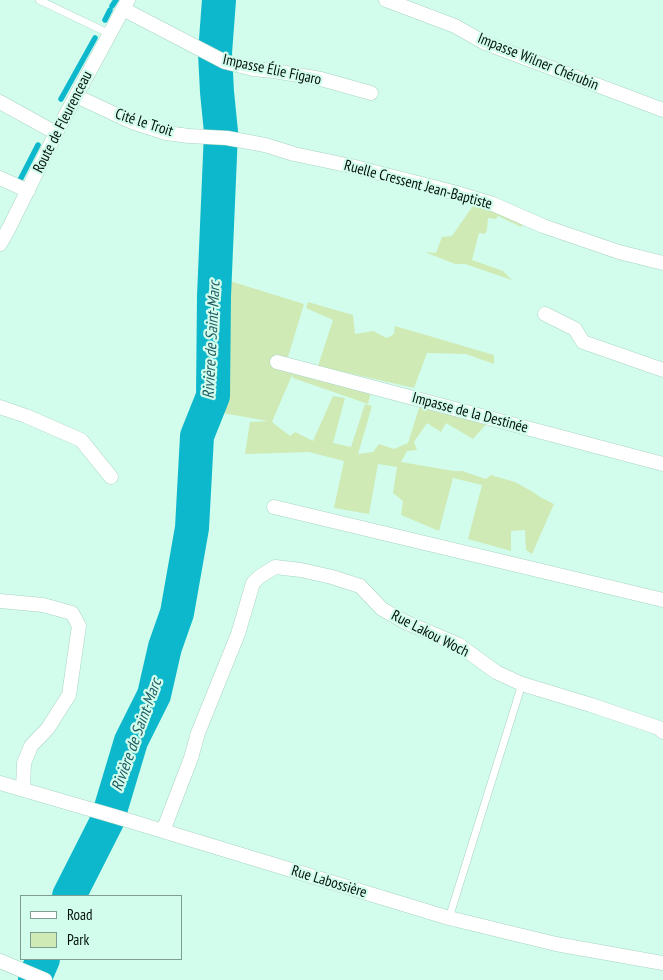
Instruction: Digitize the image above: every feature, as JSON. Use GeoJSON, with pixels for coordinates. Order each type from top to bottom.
{"type":"FeatureCollection","features":[{"type":"Feature","properties":{"kind":"street","name":"Impasse Wilner Chérubin"},"geometry":{"type":"LineString","coordinates":[[386,0],[455,26],[485,43],[663,110]]}},
{"type":"Feature","properties":{"kind":"street","name":"Route de Fleurenceau"},"geometry":{"type":"LineString","coordinates":[[0,244],[56,133],[126,5]]}},
{"type":"Feature","properties":{"kind":"street","name":"Impasse Élie Figaro"},"geometry":{"type":"LineString","coordinates":[[126,5],[225,62],[253,69],[321,79],[371,93]]}},
{"type":"Feature","properties":{"kind":"street","name":"Cité le Troit"},"geometry":{"type":"LineString","coordinates":[[76,96],[132,122],[162,132],[186,136],[220,138]]}},
{"type":"Feature","properties":{"kind":"street"},"geometry":{"type":"LineString","coordinates":[[0,102],[56,133]]}},
{"type":"Feature","properties":{"kind":"street","name":"Ruelle Cressent Jean-Baptiste"},"geometry":{"type":"LineString","coordinates":[[220,138],[265,145],[294,154],[454,192],[493,204],[552,229],[619,252],[663,263]]}},
{"type":"Feature","properties":{"kind":"street"},"geometry":{"type":"LineString","coordinates":[[0,178],[28,191]]}},
{"type":"Feature","properties":{"kind":"street"},"geometry":{"type":"LineString","coordinates":[[544,314],[575,329],[583,342],[663,370]]}},
{"type":"Feature","properties":{"kind":"street","name":"Impasse de la Destinée"},"geometry":{"type":"LineString","coordinates":[[277,362],[663,464]]}},
{"type":"Feature","properties":{"kind":"street"},"geometry":{"type":"LineString","coordinates":[[0,407],[81,440],[111,477]]}},
{"type":"Feature","properties":{"kind":"street"},"geometry":{"type":"LineString","coordinates":[[274,507],[663,600]]}},
{"type":"Feature","properties":{"kind":"street","name":"Rue Lakou Woch"},"geometry":{"type":"LineString","coordinates":[[163,831],[191,758],[198,733],[238,634],[253,583],[275,567],[301,570],[360,586],[382,609],[405,622],[459,646],[496,672],[522,684],[659,728],[663,732]]}},
{"type":"Feature","properties":{"kind":"street"},"geometry":{"type":"LineString","coordinates":[[0,601],[43,605],[72,613],[79,626],[69,695],[48,728],[31,746],[24,763],[23,789]]}},
{"type":"Feature","properties":{"kind":"street","name":"Rue Labossière"},"geometry":{"type":"LineString","coordinates":[[0,783],[117,816],[449,918],[556,944],[663,964]]}},
{"type":"Feature","properties":{"kind":"street"},"geometry":{"type":"LineString","coordinates":[[0,961],[45,980]]}},
{"type":"Feature","properties":{"kind":"lane"},"geometry":{"type":"LineString","coordinates":[[39,0],[110,34]]}},
{"type":"Feature","properties":{"kind":"lane"},"geometry":{"type":"LineString","coordinates":[[449,918],[522,684]]}},
{"type":"Feature","properties":{"kind":"green space"},"geometry":{"type":"Polygon","coordinates":[[[477,200],[493,204],[525,222],[521,227],[498,216],[496,219],[488,218],[487,230],[485,234],[479,233],[472,260],[503,271],[512,280],[465,264],[455,264],[425,252],[436,253],[442,237],[452,236],[477,200]]]}},
{"type":"Feature","properties":{"kind":"green space"},"geometry":{"type":"Polygon","coordinates":[[[220,278],[304,304],[288,357],[275,357],[272,362],[291,373],[371,391],[368,404],[293,378],[292,375],[272,422],[290,436],[295,432],[313,441],[333,396],[345,398],[333,443],[351,447],[365,404],[372,406],[358,454],[373,452],[379,444],[394,449],[408,443],[420,405],[489,421],[473,439],[446,423],[441,432],[427,423],[414,442],[417,450],[407,451],[401,462],[462,471],[486,479],[491,475],[515,482],[554,504],[532,554],[526,550],[525,530],[511,531],[511,551],[468,539],[482,485],[453,478],[439,531],[401,515],[403,501],[393,493],[397,467],[378,464],[369,514],[334,508],[344,461],[309,452],[245,454],[250,422],[268,421],[211,411],[217,397],[220,278]]]}},
{"type":"Feature","properties":{"kind":"green space"},"geometry":{"type":"Polygon","coordinates":[[[308,302],[353,315],[355,334],[373,331],[387,338],[394,334],[395,326],[494,355],[494,364],[466,354],[427,353],[414,388],[318,366],[333,320],[306,308],[308,302]]]}},
{"type":"Feature","properties":{"kind":"waterway"},"geometry":{"type":"LineString","coordinates":[[112,6],[116,0]]}},
{"type":"Feature","properties":{"kind":"waterway","name":"Rivière de Saint-Marc"},"geometry":{"type":"LineString","coordinates":[[70,895],[107,821],[131,741],[154,695],[165,647],[177,613],[192,528],[197,436],[213,396],[214,296],[221,132],[215,53],[219,0]]}},
{"type":"Feature","properties":{"kind":"waterway"},"geometry":{"type":"LineString","coordinates":[[105,20],[110,10]]}},
{"type":"Feature","properties":{"kind":"waterway"},"geometry":{"type":"LineString","coordinates":[[61,99],[95,38]]}},
{"type":"Feature","properties":{"kind":"waterway"},"geometry":{"type":"LineString","coordinates":[[20,180],[38,145]]}},
{"type":"Feature","properties":{"kind":"waterway","name":"Rivière de Saint-Marc"},"geometry":{"type":"LineString","coordinates":[[35,980],[43,960]]}}]}
